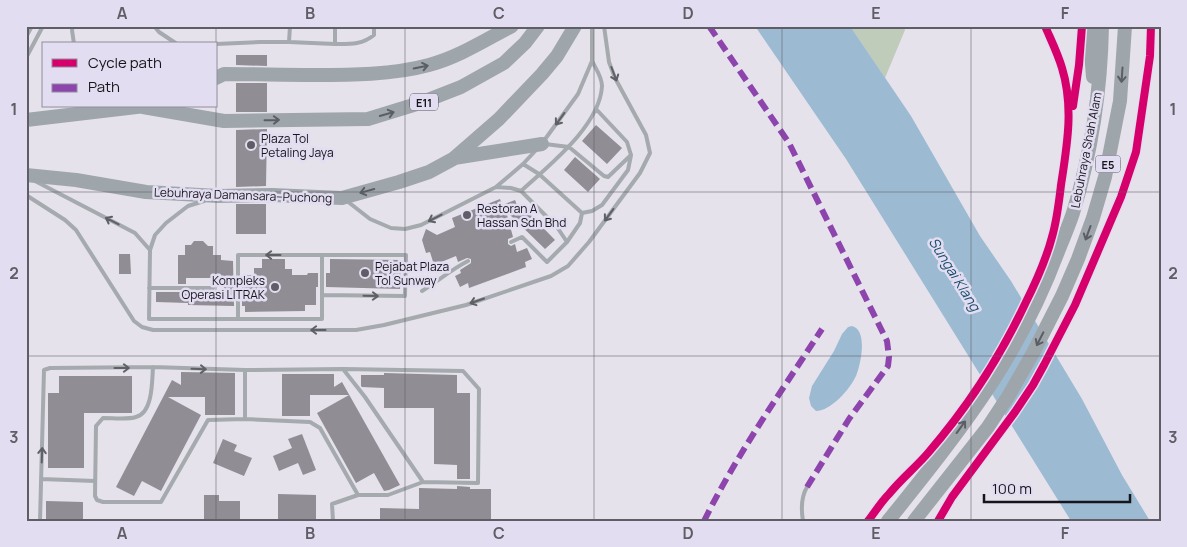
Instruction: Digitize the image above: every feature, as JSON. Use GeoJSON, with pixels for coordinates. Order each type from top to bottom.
{"type":"FeatureCollection","features":[{"type":"Feature","properties":{"kind":"highway"},"geometry":{"type":"LineString","coordinates":[[218,77],[224,74],[338,75],[406,70],[430,65],[460,54],[512,26]]}},
{"type":"Feature","properties":{"kind":"highway","name":"E11"},"geometry":{"type":"LineString","coordinates":[[154,108],[224,121],[368,119],[420,103],[461,87],[504,64],[525,43],[538,26]]}},
{"type":"Feature","properties":{"kind":"highway","name":"Lebuhraya Damansara–Puchong"},"geometry":{"type":"LineString","coordinates":[[26,176],[76,180],[146,192],[218,196],[342,198],[429,172],[453,159],[499,119],[542,74],[575,26]]}},
{"type":"Feature","properties":{"kind":"highway"},"geometry":{"type":"LineString","coordinates":[[1090,26],[1095,110]]}},
{"type":"Feature","properties":{"kind":"highway","name":"Lebuhraya Shah Alam"},"geometry":{"type":"LineString","coordinates":[[888,521],[965,422],[993,380],[1018,338],[1047,282],[1073,215],[1082,177],[1095,110],[1102,57],[1102,26]]}},
{"type":"Feature","properties":{"kind":"highway","name":"Lebuhraya Shah Alam"},"geometry":{"type":"LineString","coordinates":[[914,521],[988,427],[1009,395],[1062,296],[1078,259],[1105,177],[1120,101],[1125,28]]}},
{"type":"Feature","properties":{"kind":"highway","name":"E11"},"geometry":{"type":"LineString","coordinates":[[26,120],[126,108]]}},
{"type":"Feature","properties":{"kind":"highway"},"geometry":{"type":"LineString","coordinates":[[453,159],[542,144]]}},
{"type":"Feature","properties":{"kind":"lane"},"geometry":{"type":"LineString","coordinates":[[26,37],[32,26]]}},
{"type":"Feature","properties":{"kind":"lane"},"geometry":{"type":"LineString","coordinates":[[26,58],[43,26]]}},
{"type":"Feature","properties":{"kind":"lane"},"geometry":{"type":"LineString","coordinates":[[74,26],[72,30],[74,42]]}},
{"type":"Feature","properties":{"kind":"lane"},"geometry":{"type":"LineString","coordinates":[[154,26],[173,42]]}},
{"type":"Feature","properties":{"kind":"lane"},"geometry":{"type":"LineString","coordinates":[[289,42],[290,26]]}},
{"type":"Feature","properties":{"kind":"lane"},"geometry":{"type":"LineString","coordinates":[[335,26],[335,44]]}},
{"type":"Feature","properties":{"kind":"lane"},"geometry":{"type":"LineString","coordinates":[[218,44],[289,42],[353,44],[363,42],[374,35],[374,26]]}},
{"type":"Feature","properties":{"kind":"lane"},"geometry":{"type":"LineString","coordinates":[[342,198],[370,219],[391,228],[405,229],[421,225],[496,187],[524,164],[542,144],[578,94],[592,61],[592,26]]}},
{"type":"Feature","properties":{"kind":"lane"},"geometry":{"type":"LineString","coordinates":[[26,195],[65,220],[76,230],[134,322],[142,328],[153,330],[356,330],[466,305],[551,276],[568,266],[589,242],[640,173],[650,153],[646,135],[615,78],[609,62],[604,26]]}},
{"type":"Feature","properties":{"kind":"lane"},"geometry":{"type":"LineString","coordinates":[[521,191],[569,147],[596,109],[602,86],[601,78],[592,61]]}},
{"type":"Feature","properties":{"kind":"lane"},"geometry":{"type":"LineString","coordinates":[[582,213],[592,211],[602,205],[628,170],[632,155],[627,142],[596,109]]}},
{"type":"Feature","properties":{"kind":"lane"},"geometry":{"type":"LineString","coordinates":[[542,144],[569,147],[604,176],[608,177],[632,155]]}},
{"type":"Feature","properties":{"kind":"lane"},"geometry":{"type":"LineString","coordinates":[[524,164],[539,174],[582,213]]}},
{"type":"Feature","properties":{"kind":"lane"},"geometry":{"type":"LineString","coordinates":[[26,176],[135,233],[150,250]]}},
{"type":"Feature","properties":{"kind":"lane"},"geometry":{"type":"LineString","coordinates":[[496,187],[521,191],[556,227],[567,242]]}},
{"type":"Feature","properties":{"kind":"lane"},"geometry":{"type":"LineString","coordinates":[[218,196],[188,206],[166,223],[155,235],[150,250],[149,319],[322,319],[322,255]]}},
{"type":"Feature","properties":{"kind":"lane"},"geometry":{"type":"LineString","coordinates":[[512,242],[522,237],[547,262],[567,242],[580,223],[582,213]]}},
{"type":"Feature","properties":{"kind":"lane"},"geometry":{"type":"LineString","coordinates":[[238,319],[238,255],[406,255],[405,296],[322,295]]}},
{"type":"Feature","properties":{"kind":"lane"},"geometry":{"type":"LineString","coordinates":[[422,291],[468,261]]}},
{"type":"Feature","properties":{"kind":"lane"},"geometry":{"type":"LineString","coordinates":[[149,288],[213,288]]}},
{"type":"Feature","properties":{"kind":"lane"},"geometry":{"type":"LineString","coordinates":[[153,367],[151,399],[143,413],[136,417],[103,418],[96,426],[95,496],[97,500],[103,502],[161,502],[208,420],[245,419],[310,422],[320,428],[358,495]]}},
{"type":"Feature","properties":{"kind":"lane"},"geometry":{"type":"LineString","coordinates":[[40,521],[44,370],[50,368],[153,367],[245,370],[462,370],[479,389],[478,483],[423,482],[388,495],[358,495],[332,504],[333,521]]}},
{"type":"Feature","properties":{"kind":"lane"},"geometry":{"type":"LineString","coordinates":[[344,369],[423,482]]}},
{"type":"Feature","properties":{"kind":"lane"},"geometry":{"type":"LineString","coordinates":[[245,370],[245,419]]}},
{"type":"Feature","properties":{"kind":"lane"},"geometry":{"type":"LineString","coordinates":[[41,479],[95,481]]}},
{"type":"Feature","properties":{"kind":"lane"},"geometry":{"type":"LineString","coordinates":[[803,521],[801,513],[803,494],[806,487]]}},
{"type":"Feature","properties":{"kind":"green space"},"geometry":{"type":"Polygon","coordinates":[[[850,26],[903,26],[905,30],[885,78],[850,26]]]}},
{"type":"Feature","properties":{"kind":"water","name":"Sungai Klang"},"geometry":{"type":"Polygon","coordinates":[[[755,26],[850,26],[911,116],[980,236],[1011,281],[1082,399],[1122,475],[1150,521],[1071,521],[846,159],[755,26]]]}},
{"type":"Feature","properties":{"kind":"water"},"geometry":{"type":"Polygon","coordinates":[[[852,326],[857,329],[862,340],[860,364],[856,376],[849,387],[834,403],[822,410],[816,411],[811,406],[809,398],[812,386],[834,351],[842,334],[848,327],[852,326]]]}},
{"type":"Feature","properties":{"kind":"building"},"geometry":{"type":"Polygon","coordinates":[[[236,55],[267,55],[267,66],[236,65],[236,55]]]}},
{"type":"Feature","properties":{"kind":"building"},"geometry":{"type":"Polygon","coordinates":[[[236,83],[267,83],[267,112],[236,112],[236,83]]]}},
{"type":"Feature","properties":{"kind":"building"},"geometry":{"type":"Polygon","coordinates":[[[596,125],[622,148],[607,164],[582,141],[596,125]]]}},
{"type":"Feature","properties":{"kind":"building"},"geometry":{"type":"Polygon","coordinates":[[[267,129],[266,186],[236,187],[236,130],[267,129]]]}},
{"type":"Feature","properties":{"kind":"building"},"geometry":{"type":"Polygon","coordinates":[[[575,157],[600,179],[588,192],[564,170],[575,157]]]}},
{"type":"Feature","properties":{"kind":"building"},"geometry":{"type":"Polygon","coordinates":[[[500,199],[502,205],[515,200],[519,210],[524,208],[555,240],[545,249],[506,211],[513,237],[508,239],[508,244],[511,246],[515,244],[517,252],[527,248],[532,259],[525,262],[526,267],[469,288],[468,283],[460,287],[455,276],[461,273],[460,270],[471,263],[471,259],[467,258],[458,262],[456,256],[434,265],[430,252],[426,253],[422,240],[426,229],[437,235],[455,227],[452,218],[500,199]]]}},
{"type":"Feature","properties":{"kind":"building"},"geometry":{"type":"Polygon","coordinates":[[[236,204],[266,204],[266,234],[236,234],[236,204]]]}},
{"type":"Feature","properties":{"kind":"building"},"geometry":{"type":"Polygon","coordinates":[[[194,241],[203,241],[208,246],[213,246],[213,255],[221,255],[221,260],[233,261],[234,306],[156,302],[156,292],[224,294],[224,278],[186,278],[186,284],[178,284],[178,255],[185,255],[185,245],[191,245],[194,241]]]}},
{"type":"Feature","properties":{"kind":"building"},"geometry":{"type":"Polygon","coordinates":[[[119,254],[130,254],[131,274],[119,274],[119,254]]]}},
{"type":"Feature","properties":{"kind":"building"},"geometry":{"type":"Polygon","coordinates":[[[262,259],[285,259],[285,269],[292,269],[292,275],[318,273],[316,305],[305,305],[305,311],[245,312],[245,306],[242,306],[242,275],[254,275],[254,268],[262,268],[262,259]]]}},
{"type":"Feature","properties":{"kind":"building","name":"Pejabat Plaza Tol Sunway"},"geometry":{"type":"Polygon","coordinates":[[[330,259],[401,260],[400,289],[326,287],[326,273],[330,273],[330,259]]]}},
{"type":"Feature","properties":{"kind":"building"},"geometry":{"type":"Polygon","coordinates":[[[181,372],[235,373],[235,415],[205,415],[205,397],[168,397],[201,415],[161,491],[142,481],[134,496],[116,487],[172,380],[181,385],[181,372]]]}},
{"type":"Feature","properties":{"kind":"building"},"geometry":{"type":"Polygon","coordinates":[[[384,373],[457,375],[457,393],[470,393],[470,479],[457,479],[457,465],[434,464],[434,408],[384,408],[384,388],[361,386],[361,375],[384,375],[384,373]]]}},
{"type":"Feature","properties":{"kind":"building"},"geometry":{"type":"Polygon","coordinates":[[[282,374],[334,374],[334,387],[342,382],[400,485],[384,491],[374,473],[356,483],[317,413],[349,395],[310,395],[310,416],[282,416],[282,374]]]}},
{"type":"Feature","properties":{"kind":"building"},"geometry":{"type":"Polygon","coordinates":[[[59,376],[132,376],[132,413],[84,413],[84,468],[48,468],[48,393],[59,393],[59,376]]]}},
{"type":"Feature","properties":{"kind":"building"},"geometry":{"type":"Polygon","coordinates":[[[302,434],[316,470],[303,475],[298,463],[279,471],[273,456],[292,448],[288,439],[302,434]]]}},
{"type":"Feature","properties":{"kind":"building"},"geometry":{"type":"Polygon","coordinates":[[[223,439],[237,445],[234,451],[252,458],[244,476],[213,463],[223,439]]]}},
{"type":"Feature","properties":{"kind":"building"},"geometry":{"type":"Polygon","coordinates":[[[457,486],[470,487],[470,489],[491,489],[491,521],[380,521],[380,508],[419,509],[419,488],[457,489],[457,486]]]}},
{"type":"Feature","properties":{"kind":"building"},"geometry":{"type":"Polygon","coordinates":[[[278,494],[316,495],[316,521],[278,521],[278,494]]]}},
{"type":"Feature","properties":{"kind":"building"},"geometry":{"type":"Polygon","coordinates":[[[204,495],[219,495],[219,501],[240,501],[240,521],[204,521],[204,495]]]}},
{"type":"Feature","properties":{"kind":"building"},"geometry":{"type":"Polygon","coordinates":[[[46,501],[83,502],[83,521],[46,521],[46,501]]]}},
{"type":"Feature","properties":{"kind":"marked path"},"geometry":{"type":"LineString","coordinates":[[709,26],[789,143],[887,341],[888,366],[849,419],[807,487]]}},
{"type":"Feature","properties":{"kind":"marked path"},"geometry":{"type":"LineString","coordinates":[[704,521],[745,447],[822,329]]}},
{"type":"Feature","properties":{"kind":"cycle path"},"geometry":{"type":"LineString","coordinates":[[868,521],[898,483],[942,436],[982,382],[1015,324],[1047,254],[1058,211],[1069,112],[1066,83],[1062,68],[1045,26]]}},
{"type":"Feature","properties":{"kind":"cycle path"},"geometry":{"type":"LineString","coordinates":[[1073,106],[1082,26]]}},
{"type":"Feature","properties":{"kind":"cycle path"},"geometry":{"type":"LineString","coordinates":[[938,521],[952,497],[1033,385],[1075,305],[1121,197],[1136,152],[1150,56],[1151,26]]}},
{"type":"Feature","properties":{"kind":"place","name":"Plaza Tol Petaling Jaya"},"geometry":{"type":"Point","coordinates":[251,145]}},
{"type":"Feature","properties":{"kind":"place","name":"Restoran A Hassan Sdn Bhd"},"geometry":{"type":"Point","coordinates":[467,215]}},
{"type":"Feature","properties":{"kind":"place","name":"Pejabat Plaza Tol Sunway"},"geometry":{"type":"Point","coordinates":[365,273]}},
{"type":"Feature","properties":{"kind":"place","name":"Kompleks Operasi LITRAK"},"geometry":{"type":"Point","coordinates":[275,287]}}]}
